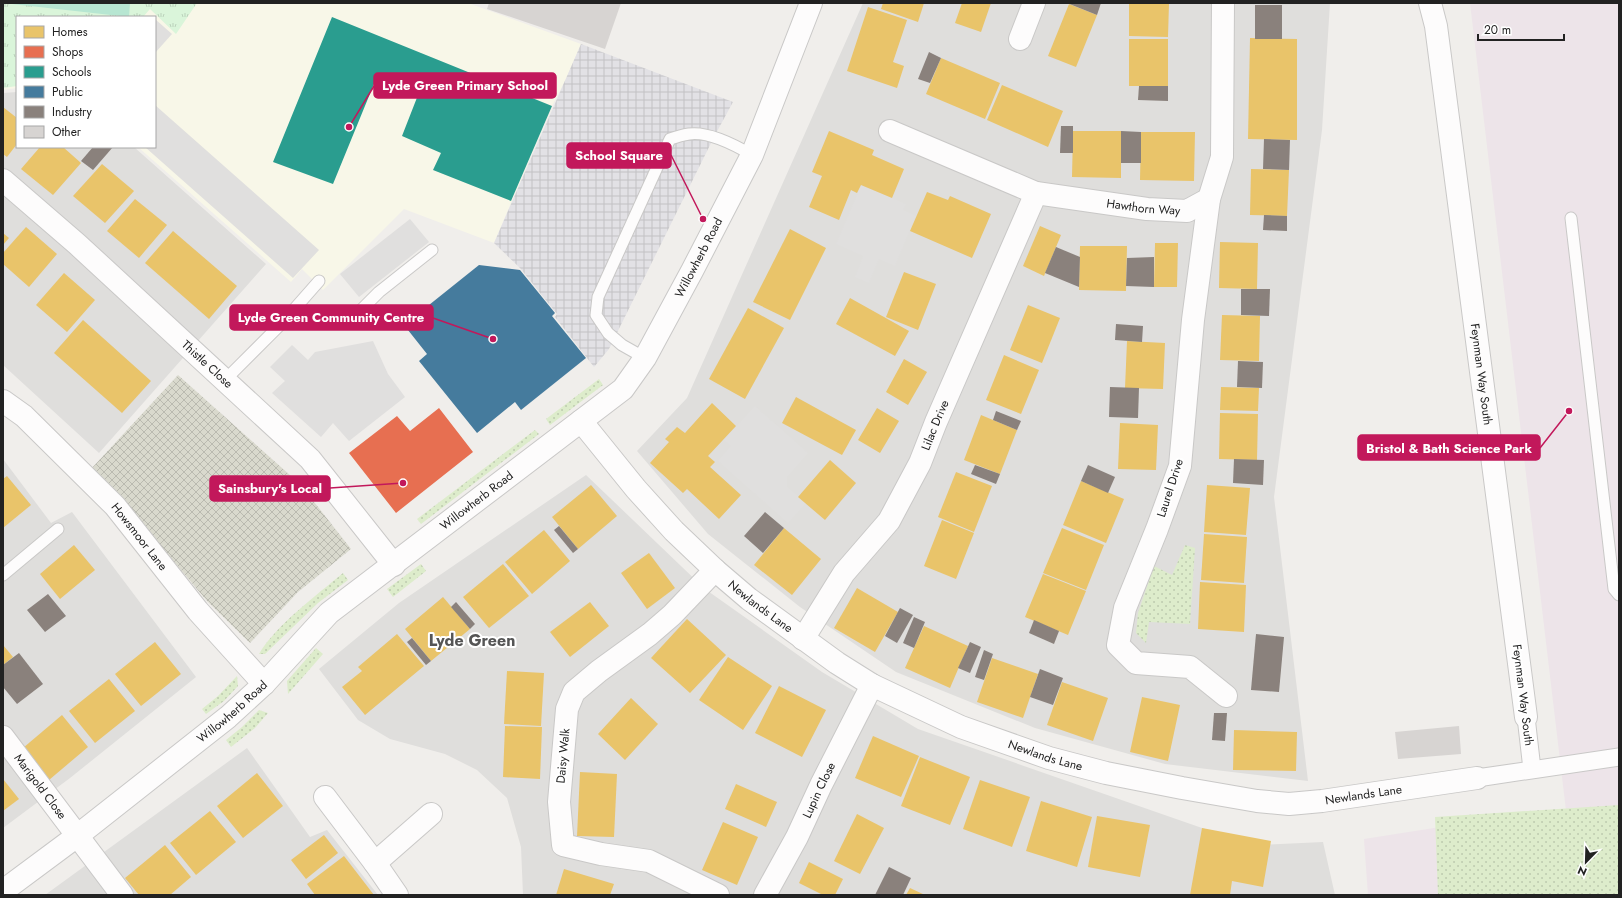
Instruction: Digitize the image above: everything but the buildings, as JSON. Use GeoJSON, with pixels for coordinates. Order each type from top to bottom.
{"type":"FeatureCollection","features":[{"type":"Feature","properties":{"kind":"street","name":"Willowherb Road"},"geometry":{"type":"LineString","coordinates":[[3,892],[77,836],[228,717],[264,684],[329,613],[394,565],[623,389],[645,358],[752,154],[811,3]]}},
{"type":"Feature","properties":{"kind":"street"},"geometry":{"type":"LineString","coordinates":[[1020,39],[1034,3]]}},
{"type":"Feature","properties":{"kind":"street"},"geometry":{"type":"LineString","coordinates":[[1209,199],[1222,157],[1224,3]]}},
{"type":"Feature","properties":{"kind":"street","name":"Feynman Way South"},"geometry":{"type":"LineString","coordinates":[[1430,3],[1437,34],[1532,769]]}},
{"type":"Feature","properties":{"kind":"street","name":"Hawthorn Way"},"geometry":{"type":"LineString","coordinates":[[890,131],[1036,193],[1147,208],[1187,211],[1209,199]]}},
{"type":"Feature","properties":{"kind":"street","name":"Thistle Close"},"geometry":{"type":"LineString","coordinates":[[3,180],[77,244],[310,459],[394,565]]}},
{"type":"Feature","properties":{"kind":"street","name":"Lilac Drive"},"geometry":{"type":"LineString","coordinates":[[803,639],[844,573],[889,521],[920,463],[936,422],[1036,193]]}},
{"type":"Feature","properties":{"kind":"street","name":"Laurel Drive"},"geometry":{"type":"LineString","coordinates":[[1209,199],[1193,320],[1180,466],[1157,530],[1125,608],[1118,645],[1136,663],[1190,667],[1226,696]]}},
{"type":"Feature","properties":{"kind":"street","name":"Howsmoor Lane"},"geometry":{"type":"LineString","coordinates":[[3,401],[24,416],[115,506],[198,611],[264,684]]}},
{"type":"Feature","properties":{"kind":"street","name":"Newlands Lane"},"geometry":{"type":"LineString","coordinates":[[581,421],[636,489],[674,531],[715,570],[750,599],[803,639],[872,685],[961,727],[1049,758],[1106,773],[1182,788],[1256,801],[1289,804],[1322,801],[1619,757]]}},
{"type":"Feature","properties":{"kind":"street","name":"Daisy Walk"},"geometry":{"type":"LineString","coordinates":[[715,570],[672,615],[650,634],[599,671],[574,692],[567,709],[559,802],[563,845],[601,854],[649,861],[718,895]]}},
{"type":"Feature","properties":{"kind":"street","name":"Lupin Close"},"geometry":{"type":"LineString","coordinates":[[771,893],[821,785],[872,685]]}},
{"type":"Feature","properties":{"kind":"street","name":"Marigold Close"},"geometry":{"type":"LineString","coordinates":[[3,737],[122,895]]}},
{"type":"Feature","properties":{"kind":"street"},"geometry":{"type":"LineString","coordinates":[[325,797],[375,863],[397,895]]}},
{"type":"Feature","properties":{"kind":"street"},"geometry":{"type":"LineString","coordinates":[[375,863],[431,814]]}},
{"type":"Feature","properties":{"kind":"lane"},"geometry":{"type":"LineString","coordinates":[[645,358],[622,344],[608,333],[596,315],[598,297],[670,139],[690,134],[714,137],[752,154]]}},
{"type":"Feature","properties":{"kind":"lane"},"geometry":{"type":"LineString","coordinates":[[1571,218],[1614,589],[1619,595]]}},
{"type":"Feature","properties":{"kind":"lane"},"geometry":{"type":"LineString","coordinates":[[282,323],[307,319],[337,323],[353,318],[379,292],[432,250]]}},
{"type":"Feature","properties":{"kind":"lane"},"geometry":{"type":"LineString","coordinates":[[224,381],[282,323],[319,281]]}},
{"type":"Feature","properties":{"kind":"lane"},"geometry":{"type":"LineString","coordinates":[[3,575],[58,529]]}},
{"type":"Feature","properties":{"kind":"shaded area"},"geometry":{"type":"Polygon","coordinates":[[[3,3],[468,3],[581,44],[567,77],[552,106],[494,243],[404,209],[323,290],[302,269],[291,282],[139,148],[156,148],[156,16],[16,16],[16,88],[3,90],[3,3]]]}},
{"type":"Feature","properties":{"kind":"shaded area"},"geometry":{"type":"Polygon","coordinates":[[[863,3],[1330,3],[1322,130],[1274,497],[1308,781],[1165,764],[1035,728],[896,672],[800,607],[708,534],[637,451],[687,398],[863,3]]]}},
{"type":"Feature","properties":{"kind":"shaded area"},"geometry":{"type":"Polygon","coordinates":[[[1470,3],[1619,3],[1619,895],[1368,895],[1364,839],[1453,825],[1567,819],[1470,3]]]}},
{"type":"Feature","properties":{"kind":"shaded area"},"geometry":{"type":"Polygon","coordinates":[[[156,20],[172,34],[156,52],[156,20]]]}},
{"type":"Feature","properties":{"kind":"shaded area"},"geometry":{"type":"Polygon","coordinates":[[[581,44],[733,102],[714,137],[609,349],[594,367],[555,317],[557,314],[520,268],[494,243],[581,44]]]}},
{"type":"Feature","properties":{"kind":"shaded area"},"geometry":{"type":"Polygon","coordinates":[[[16,92],[16,148],[135,148],[266,264],[99,453],[3,365],[3,93],[16,92]]]}},
{"type":"Feature","properties":{"kind":"shaded area"},"geometry":{"type":"Polygon","coordinates":[[[156,106],[319,250],[293,278],[146,148],[156,148],[156,106]]]}},
{"type":"Feature","properties":{"kind":"shaded area"},"geometry":{"type":"Polygon","coordinates":[[[861,185],[906,204],[903,210],[916,216],[895,266],[879,259],[869,283],[855,277],[863,256],[836,244],[861,185]]]}},
{"type":"Feature","properties":{"kind":"shaded area"},"geometry":{"type":"Polygon","coordinates":[[[410,219],[429,242],[359,297],[340,274],[410,219]]]}},
{"type":"Feature","properties":{"kind":"shaded area"},"geometry":{"type":"Polygon","coordinates":[[[373,341],[388,374],[405,397],[349,441],[333,423],[321,437],[272,393],[285,381],[270,367],[292,345],[308,360],[315,352],[373,341]]]}},
{"type":"Feature","properties":{"kind":"shaded area"},"geometry":{"type":"Polygon","coordinates":[[[178,375],[300,484],[351,549],[298,592],[250,643],[207,601],[129,508],[91,469],[178,375]]]}},
{"type":"Feature","properties":{"kind":"shaded area"},"geometry":{"type":"Polygon","coordinates":[[[755,406],[808,453],[787,477],[787,487],[806,503],[788,523],[718,461],[731,446],[724,440],[755,406]]]}},
{"type":"Feature","properties":{"kind":"shaded area"},"geometry":{"type":"Polygon","coordinates":[[[3,459],[51,523],[72,512],[196,677],[70,778],[3,828],[3,459]]]}},
{"type":"Feature","properties":{"kind":"shaded area"},"geometry":{"type":"Polygon","coordinates":[[[586,475],[705,589],[822,672],[918,729],[1202,828],[1258,845],[1323,842],[1335,895],[523,895],[521,847],[507,798],[477,770],[445,754],[390,739],[358,720],[319,669],[399,603],[586,475]]]}},
{"type":"Feature","properties":{"kind":"shaded area"},"geometry":{"type":"Polygon","coordinates":[[[247,748],[310,837],[327,830],[378,895],[45,895],[247,748]]]}},
{"type":"Feature","properties":{"kind":"green space"},"geometry":{"type":"Polygon","coordinates":[[[3,3],[197,3],[176,34],[150,9],[144,16],[16,16],[16,86],[3,88],[3,3]]]}},
{"type":"Feature","properties":{"kind":"green space"},"geometry":{"type":"Polygon","coordinates":[[[3,3],[130,3],[129,16],[3,3]]]}},
{"type":"Feature","properties":{"kind":"green space"},"geometry":{"type":"Polygon","coordinates":[[[599,379],[603,385],[550,425],[546,419],[599,379]]]}},
{"type":"Feature","properties":{"kind":"green space"},"geometry":{"type":"Polygon","coordinates":[[[535,430],[539,434],[421,524],[417,519],[535,430]]]}},
{"type":"Feature","properties":{"kind":"green space"},"geometry":{"type":"Polygon","coordinates":[[[1185,545],[1195,548],[1190,624],[1149,622],[1146,643],[1136,633],[1138,613],[1154,566],[1172,575],[1185,545]]]}},
{"type":"Feature","properties":{"kind":"green space"},"geometry":{"type":"Polygon","coordinates":[[[421,564],[426,571],[393,597],[387,589],[421,564]]]}},
{"type":"Feature","properties":{"kind":"green space"},"geometry":{"type":"Polygon","coordinates":[[[343,573],[348,580],[318,603],[265,654],[259,654],[266,643],[286,621],[343,573]]]}},
{"type":"Feature","properties":{"kind":"green space"},"geometry":{"type":"Polygon","coordinates":[[[316,648],[323,654],[288,694],[287,681],[316,648]]]}},
{"type":"Feature","properties":{"kind":"green space"},"geometry":{"type":"Polygon","coordinates":[[[237,676],[238,686],[224,701],[206,714],[202,709],[218,696],[237,676]]]}},
{"type":"Feature","properties":{"kind":"green space"},"geometry":{"type":"Polygon","coordinates":[[[259,710],[268,713],[255,728],[231,747],[226,740],[259,710]]]}},
{"type":"Feature","properties":{"kind":"green space"},"geometry":{"type":"Polygon","coordinates":[[[1619,805],[1619,895],[1438,895],[1435,817],[1619,805]]]}},
{"type":"Feature","properties":{"kind":"place","name":"Lyde Green Primary School"},"geometry":{"type":"Point","coordinates":[349,127]}},
{"type":"Feature","properties":{"kind":"place","name":"School Square"},"geometry":{"type":"Point","coordinates":[703,219]}},
{"type":"Feature","properties":{"kind":"place","name":"Lyde Green Community Centre"},"geometry":{"type":"Point","coordinates":[493,339]}},
{"type":"Feature","properties":{"kind":"place","name":"Bristol & Bath Science Park"},"geometry":{"type":"Point","coordinates":[1569,411]}},
{"type":"Feature","properties":{"kind":"place","name":"Sainsbury's Local"},"geometry":{"type":"Point","coordinates":[403,483]}},
{"type":"Feature","properties":{"kind":"district","name":"Lyde Green"},"geometry":{"type":"Point","coordinates":[472,640]}}]}
